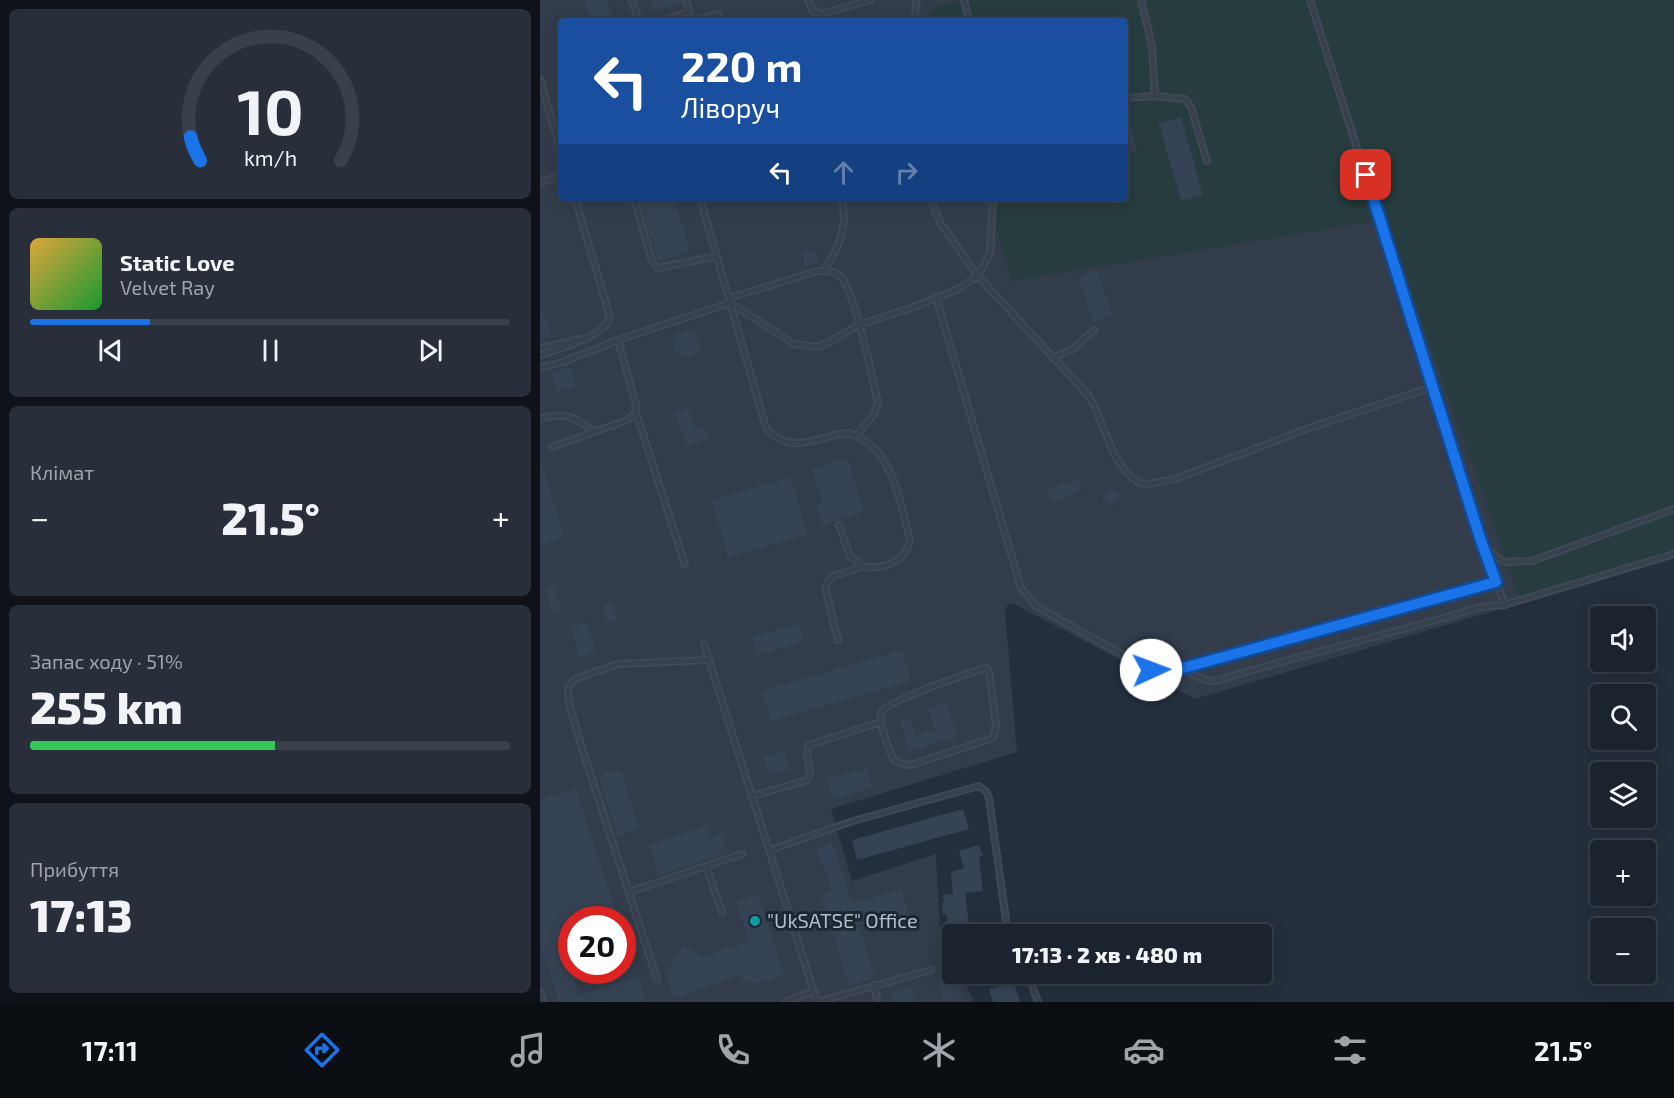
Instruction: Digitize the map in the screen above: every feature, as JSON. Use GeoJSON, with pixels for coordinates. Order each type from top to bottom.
{"type":"FeatureCollection","features":[{"type":"Feature","properties":{"kind":"lane"},"geometry":{"type":"LineString","coordinates":[[632,0],[638,18]]}},
{"type":"Feature","properties":{"kind":"lane"},"geometry":{"type":"LineString","coordinates":[[686,0],[691,18]]}},
{"type":"Feature","properties":{"kind":"lane"},"geometry":{"type":"LineString","coordinates":[[808,0],[813,11],[822,14],[870,0]]}},
{"type":"Feature","properties":{"kind":"lane"},"geometry":{"type":"LineString","coordinates":[[914,18],[916,0]]}},
{"type":"Feature","properties":{"kind":"lane"},"geometry":{"type":"LineString","coordinates":[[964,0],[968,18]]}},
{"type":"Feature","properties":{"kind":"lane"},"geometry":{"type":"LineString","coordinates":[[1141,0],[1152,46],[1155,96]]}},
{"type":"Feature","properties":{"kind":"lane"},"geometry":{"type":"LineString","coordinates":[[1310,0],[1432,387],[1505,606]]}},
{"type":"Feature","properties":{"kind":"lane"},"geometry":{"type":"LineString","coordinates":[[670,18],[689,12]]}},
{"type":"Feature","properties":{"kind":"lane"},"geometry":{"type":"LineString","coordinates":[[704,18],[719,14]]}},
{"type":"Feature","properties":{"kind":"lane"},"geometry":{"type":"LineString","coordinates":[[540,79],[558,142]]}},
{"type":"Feature","properties":{"kind":"lane"},"geometry":{"type":"LineString","coordinates":[[1128,98],[1179,97],[1188,102],[1207,161]]}},
{"type":"Feature","properties":{"kind":"lane"},"geometry":{"type":"LineString","coordinates":[[540,182],[558,177]]}},
{"type":"Feature","properties":{"kind":"lane"},"geometry":{"type":"LineString","coordinates":[[540,355],[571,345],[605,327],[609,322],[610,311],[576,201]]}},
{"type":"Feature","properties":{"kind":"lane"},"geometry":{"type":"LineString","coordinates":[[635,201],[652,261],[657,268],[717,256]]}},
{"type":"Feature","properties":{"kind":"lane"},"geometry":{"type":"LineString","coordinates":[[701,201],[766,429],[775,438],[786,443],[798,444],[849,432],[857,435],[877,450],[890,470],[910,538],[909,547],[897,561],[888,565],[863,567],[833,576],[825,587],[838,640]]}},
{"type":"Feature","properties":{"kind":"lane"},"geometry":{"type":"LineString","coordinates":[[824,271],[843,234],[845,216],[841,201]]}},
{"type":"Feature","properties":{"kind":"lane"},"geometry":{"type":"LineString","coordinates":[[931,201],[941,224],[978,276],[1091,399],[1114,454],[1126,472],[1139,483],[1148,484],[1175,479],[1312,427],[1432,387]]}},
{"type":"Feature","properties":{"kind":"lane"},"geometry":{"type":"LineString","coordinates":[[729,300],[782,338],[804,346],[816,347],[828,343],[858,325],[958,289],[978,276],[990,253],[993,201]]}},
{"type":"Feature","properties":{"kind":"lane"},"geometry":{"type":"LineString","coordinates":[[540,368],[563,362],[729,300],[824,271],[838,274],[845,282],[878,402],[874,414],[857,435]]}},
{"type":"Feature","properties":{"kind":"lane"},"geometry":{"type":"LineString","coordinates":[[936,297],[1017,575],[1025,595],[1036,606],[1144,667],[1159,672],[1180,669],[1496,582]]}},
{"type":"Feature","properties":{"kind":"lane"},"geometry":{"type":"LineString","coordinates":[[1053,358],[1073,349],[1094,330]]}},
{"type":"Feature","properties":{"kind":"lane"},"geometry":{"type":"LineString","coordinates":[[540,348],[583,338]]}},
{"type":"Feature","properties":{"kind":"lane"},"geometry":{"type":"LineString","coordinates":[[618,340],[636,412],[685,565]]}},
{"type":"Feature","properties":{"kind":"lane"},"geometry":{"type":"LineString","coordinates":[[552,447],[625,421],[636,412]]}},
{"type":"Feature","properties":{"kind":"lane"},"geometry":{"type":"LineString","coordinates":[[540,419],[560,414],[568,415],[595,432]]}},
{"type":"Feature","properties":{"kind":"lane"},"geometry":{"type":"LineString","coordinates":[[1484,548],[1504,562],[1532,561],[1674,509]]}},
{"type":"Feature","properties":{"kind":"lane"},"geometry":{"type":"LineString","coordinates":[[838,525],[850,556],[863,567]]}},
{"type":"Feature","properties":{"kind":"lane"},"geometry":{"type":"LineString","coordinates":[[1180,669],[1206,680],[1216,681],[1480,607],[1505,606],[1674,554]]}},
{"type":"Feature","properties":{"kind":"lane"},"geometry":{"type":"LineString","coordinates":[[704,644],[817,1002],[931,970]]}},
{"type":"Feature","properties":{"kind":"lane"},"geometry":{"type":"LineString","coordinates":[[657,980],[581,745],[569,703],[568,688],[575,679],[618,664],[708,660]]}},
{"type":"Feature","properties":{"kind":"lane"},"geometry":{"type":"LineString","coordinates":[[985,668],[989,670],[996,726],[995,736],[987,742],[914,764],[900,764],[893,759],[881,723],[881,713],[891,703],[975,671],[985,668]]}},
{"type":"Feature","properties":{"kind":"lane"},"geometry":{"type":"LineString","coordinates":[[753,796],[807,780],[810,774],[807,752],[809,744],[881,723]]}},
{"type":"Feature","properties":{"kind":"lane"},"geometry":{"type":"LineString","coordinates":[[770,850],[853,821],[979,786],[987,792],[989,799],[1007,924]]}},
{"type":"Feature","properties":{"kind":"lane"},"geometry":{"type":"LineString","coordinates":[[629,892],[742,854]]}},
{"type":"Feature","properties":{"kind":"lane"},"geometry":{"type":"LineString","coordinates":[[706,866],[722,912]]}},
{"type":"Feature","properties":{"kind":"lane"},"geometry":{"type":"LineString","coordinates":[[1032,984],[1038,1002]]}},
{"type":"Feature","properties":{"kind":"lane"},"geometry":{"type":"LineString","coordinates":[[874,985],[877,998]]}},
{"type":"Feature","properties":{"kind":"lane"},"geometry":{"type":"LineString","coordinates":[[540,992],[543,1002]]}},
{"type":"Feature","properties":{"kind":"lane"},"geometry":{"type":"LineString","coordinates":[[785,1002],[814,992]]}},
{"type":"Feature","properties":{"kind":"shaded area"},"geometry":{"type":"Polygon","coordinates":[[[540,0],[1674,0],[1674,558],[1195,699],[1014,604],[1008,604],[1005,611],[1017,752],[831,809],[852,881],[936,854],[942,984],[966,984],[974,1002],[540,1002],[540,0]]]}},
{"type":"Feature","properties":{"kind":"green space"},"geometry":{"type":"Polygon","coordinates":[[[961,0],[1674,0],[1674,558],[1521,603],[1386,219],[1012,281],[988,201],[1128,201],[1128,18],[927,18],[936,7],[961,0]]]}},
{"type":"Feature","properties":{"kind":"building"},"geometry":{"type":"Polygon","coordinates":[[[584,0],[607,0],[613,18],[590,18],[584,0]]]}},
{"type":"Feature","properties":{"kind":"building"},"geometry":{"type":"Polygon","coordinates":[[[650,0],[682,0],[682,3],[654,11],[650,0]]]}},
{"type":"Feature","properties":{"kind":"building"},"geometry":{"type":"Polygon","coordinates":[[[1128,116],[1137,150],[1128,153],[1128,116]]]}},
{"type":"Feature","properties":{"kind":"building"},"geometry":{"type":"Polygon","coordinates":[[[1181,117],[1203,195],[1181,201],[1159,124],[1181,117]]]}},
{"type":"Feature","properties":{"kind":"building"},"geometry":{"type":"Polygon","coordinates":[[[640,201],[675,201],[690,251],[658,261],[640,201]]]}},
{"type":"Feature","properties":{"kind":"building"},"geometry":{"type":"Polygon","coordinates":[[[816,249],[819,263],[804,266],[802,252],[816,249]]]}},
{"type":"Feature","properties":{"kind":"building"},"geometry":{"type":"Polygon","coordinates":[[[1097,271],[1113,316],[1094,323],[1078,278],[1097,271]]]}},
{"type":"Feature","properties":{"kind":"building"},"geometry":{"type":"Polygon","coordinates":[[[540,306],[551,335],[540,339],[540,306]]]}},
{"type":"Feature","properties":{"kind":"building"},"geometry":{"type":"Polygon","coordinates":[[[694,329],[701,353],[682,359],[680,352],[676,353],[672,342],[676,341],[674,334],[694,329]]]}},
{"type":"Feature","properties":{"kind":"building"},"geometry":{"type":"Polygon","coordinates":[[[570,367],[576,387],[557,392],[551,373],[570,367]]]}},
{"type":"Feature","properties":{"kind":"building"},"geometry":{"type":"Polygon","coordinates":[[[688,408],[694,428],[704,425],[709,439],[686,446],[675,412],[688,408]]]}},
{"type":"Feature","properties":{"kind":"building"},"geometry":{"type":"Polygon","coordinates":[[[848,458],[864,512],[822,525],[816,505],[822,503],[812,469],[848,458]]]}},
{"type":"Feature","properties":{"kind":"building"},"geometry":{"type":"Polygon","coordinates":[[[542,464],[564,537],[540,545],[540,465],[542,464]]]}},
{"type":"Feature","properties":{"kind":"building"},"geometry":{"type":"Polygon","coordinates":[[[791,477],[807,535],[728,557],[712,500],[791,477]]]}},
{"type":"Feature","properties":{"kind":"building"},"geometry":{"type":"Polygon","coordinates":[[[1077,479],[1082,490],[1052,502],[1047,490],[1077,479]]]}},
{"type":"Feature","properties":{"kind":"building"},"geometry":{"type":"Polygon","coordinates":[[[1110,487],[1121,495],[1113,506],[1102,499],[1110,487]]]}},
{"type":"Feature","properties":{"kind":"building"},"geometry":{"type":"Polygon","coordinates":[[[554,585],[562,612],[553,615],[545,588],[554,585]]]}},
{"type":"Feature","properties":{"kind":"building"},"geometry":{"type":"Polygon","coordinates":[[[613,603],[617,620],[607,622],[603,605],[613,603]]]}},
{"type":"Feature","properties":{"kind":"building"},"geometry":{"type":"Polygon","coordinates":[[[587,622],[596,652],[579,657],[571,627],[587,622]]]}},
{"type":"Feature","properties":{"kind":"building"},"geometry":{"type":"Polygon","coordinates":[[[799,624],[804,642],[757,655],[752,637],[799,624]]]}},
{"type":"Feature","properties":{"kind":"building"},"geometry":{"type":"Polygon","coordinates":[[[902,650],[911,681],[771,721],[762,691],[902,650]]]}},
{"type":"Feature","properties":{"kind":"building"},"geometry":{"type":"Polygon","coordinates":[[[947,703],[957,737],[909,751],[900,721],[911,718],[916,736],[935,730],[928,708],[947,703]]]}},
{"type":"Feature","properties":{"kind":"building"},"geometry":{"type":"Polygon","coordinates":[[[784,751],[789,770],[769,775],[763,756],[784,751]]]}},
{"type":"Feature","properties":{"kind":"building"},"geometry":{"type":"Polygon","coordinates":[[[867,768],[872,788],[833,799],[827,779],[867,768]]]}},
{"type":"Feature","properties":{"kind":"building"},"geometry":{"type":"Polygon","coordinates":[[[614,769],[615,772],[621,771],[639,828],[618,836],[599,778],[604,776],[603,772],[614,769]]]}},
{"type":"Feature","properties":{"kind":"building"},"geometry":{"type":"Polygon","coordinates":[[[576,789],[614,906],[558,906],[558,984],[575,984],[579,995],[613,984],[636,984],[638,976],[646,1002],[559,1002],[540,942],[540,800],[576,789]]]}},
{"type":"Feature","properties":{"kind":"building"},"geometry":{"type":"Polygon","coordinates":[[[963,809],[969,829],[857,860],[852,840],[963,809]]]}},
{"type":"Feature","properties":{"kind":"building"},"geometry":{"type":"Polygon","coordinates":[[[706,826],[710,838],[722,834],[728,852],[659,875],[649,845],[706,826]]]}},
{"type":"Feature","properties":{"kind":"building"},"geometry":{"type":"Polygon","coordinates":[[[833,844],[852,903],[902,889],[908,913],[859,926],[875,978],[849,986],[821,894],[832,891],[817,849],[833,844]]]}},
{"type":"Feature","properties":{"kind":"building"},"geometry":{"type":"Polygon","coordinates":[[[979,845],[983,856],[979,857],[983,891],[965,893],[969,924],[948,924],[946,914],[943,915],[943,895],[953,894],[951,872],[964,868],[959,851],[979,845]]]}},
{"type":"Feature","properties":{"kind":"building"},"geometry":{"type":"Polygon","coordinates":[[[758,894],[784,974],[758,984],[744,981],[739,975],[674,998],[665,974],[684,945],[702,957],[749,941],[736,901],[758,894]]]}},
{"type":"Feature","properties":{"kind":"building"},"geometry":{"type":"Polygon","coordinates":[[[942,981],[942,984],[960,984],[964,997],[944,1002],[937,983],[942,981]]]}},
{"type":"Feature","properties":{"kind":"building"},"geometry":{"type":"Polygon","coordinates":[[[1015,984],[1020,1002],[993,1002],[989,989],[1015,984]]]}},
{"type":"Feature","properties":{"kind":"building"},"geometry":{"type":"Polygon","coordinates":[[[910,987],[915,1002],[893,1002],[890,994],[910,987]]]}},
{"type":"Feature","properties":{"kind":"place","name":"\"UkSATSE\" Office"},"geometry":{"type":"Point","coordinates":[755,921]}},
{"type":"Feature","properties":{"kind":"route"},"geometry":{"type":"LineString","coordinates":[[1151,670],[1159,672],[1176,670],[1496,582],[1480,538],[1366,175]]}}]}
